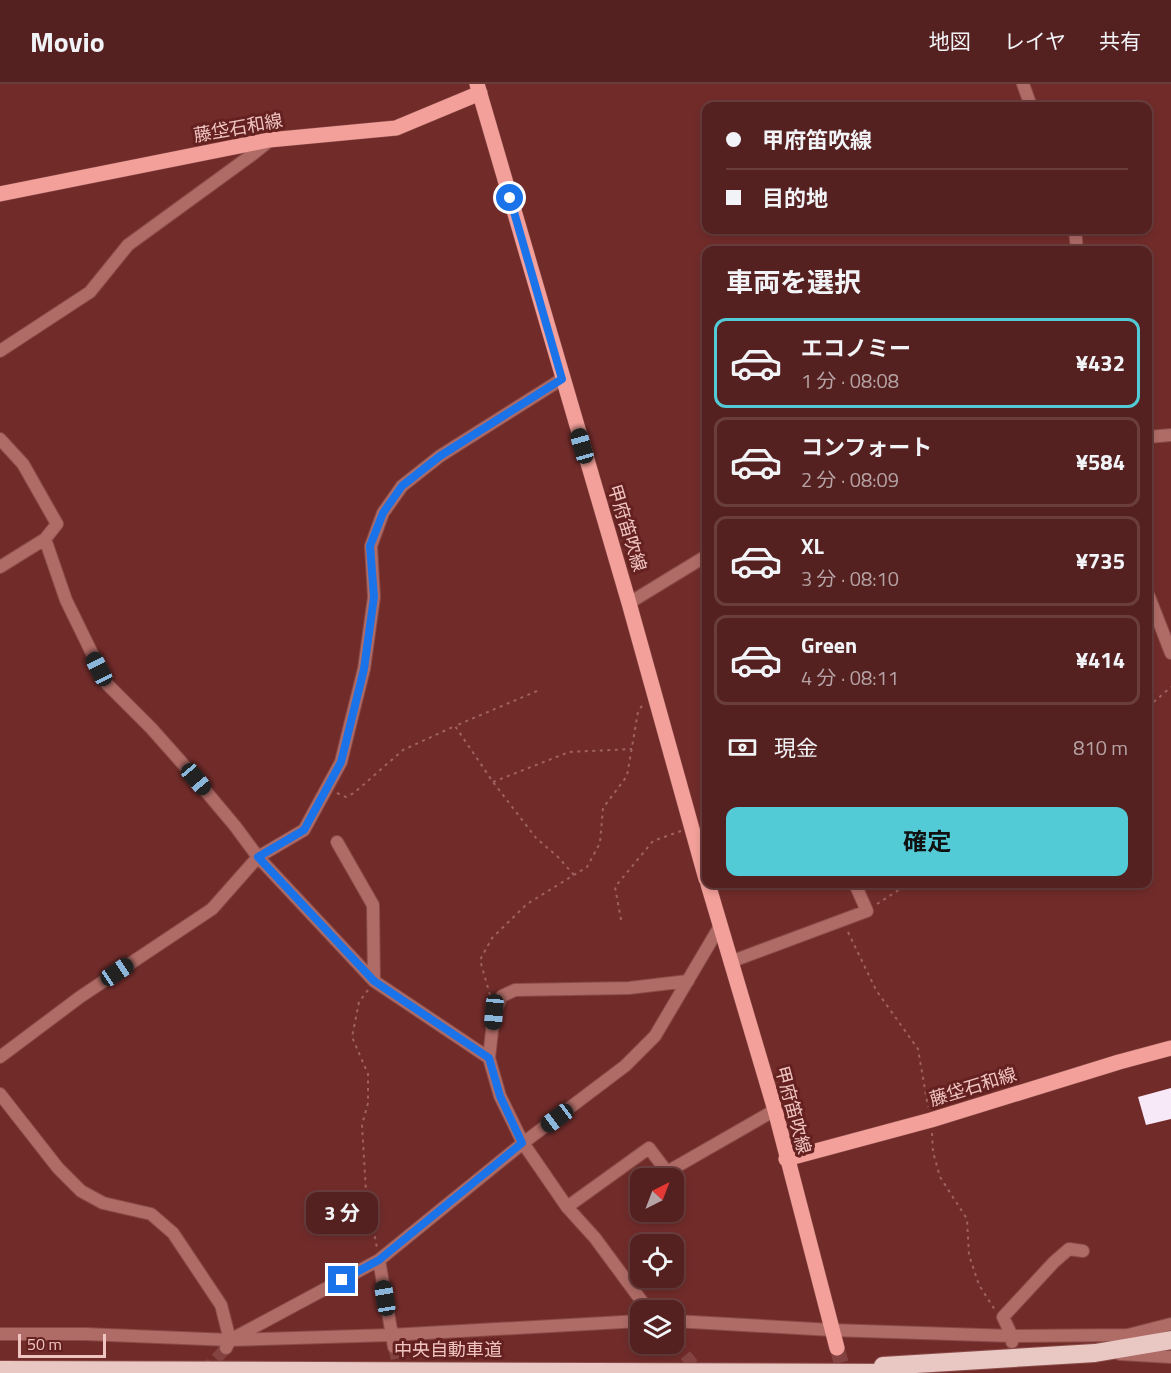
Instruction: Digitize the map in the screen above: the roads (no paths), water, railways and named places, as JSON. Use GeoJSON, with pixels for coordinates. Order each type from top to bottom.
{"type":"FeatureCollection","features":[{"type":"Feature","properties":{"kind":"highway"},"geometry":{"type":"LineString","coordinates":[[794,1372],[1095,1353],[1171,1340]]}},
{"type":"Feature","properties":{"kind":"highway","name":"中央自動車道"},"geometry":{"type":"LineString","coordinates":[[0,1370],[897,1373]]}},
{"type":"Feature","properties":{"kind":"main road","name":"藤垈石和線"},"geometry":{"type":"LineString","coordinates":[[0,194],[269,140],[396,128],[416,122],[478,88]]}},
{"type":"Feature","properties":{"kind":"main road","name":"甲府笛吹線"},"geometry":{"type":"LineString","coordinates":[[478,88],[629,603],[702,864]]}},
{"type":"Feature","properties":{"kind":"main road","name":"甲府笛吹線"},"geometry":{"type":"LineString","coordinates":[[709,888],[775,1110],[837,1348]]}},
{"type":"Feature","properties":{"kind":"main road","name":"藤垈石和線"},"geometry":{"type":"LineString","coordinates":[[786,1159],[931,1120],[1171,1048]]}},
{"type":"Feature","properties":{"kind":"street"},"geometry":{"type":"LineString","coordinates":[[1023,84],[1030,102]]}},
{"type":"Feature","properties":{"kind":"street"},"geometry":{"type":"LineString","coordinates":[[0,351],[90,292],[128,245],[269,140]]}},
{"type":"Feature","properties":{"kind":"street"},"geometry":{"type":"LineString","coordinates":[[0,1057],[80,997],[212,909],[258,857],[304,830],[341,762],[364,669],[374,597],[370,546],[383,513],[402,486],[440,456],[562,379]]}},
{"type":"Feature","properties":{"kind":"street"},"geometry":{"type":"LineString","coordinates":[[1152,437],[1171,435]]}},
{"type":"Feature","properties":{"kind":"street"},"geometry":{"type":"LineString","coordinates":[[0,439],[23,464],[57,524],[45,539],[0,567]]}},
{"type":"Feature","properties":{"kind":"street"},"geometry":{"type":"LineString","coordinates":[[45,539],[66,600],[107,684],[183,764],[258,857],[374,981],[489,1058]]}},
{"type":"Feature","properties":{"kind":"street"},"geometry":{"type":"LineString","coordinates":[[629,603],[702,558]]}},
{"type":"Feature","properties":{"kind":"street"},"geometry":{"type":"LineString","coordinates":[[1152,604],[1171,653]]}},
{"type":"Feature","properties":{"kind":"street"},"geometry":{"type":"LineString","coordinates":[[337,842],[373,905],[374,981]]}},
{"type":"Feature","properties":{"kind":"street"},"geometry":{"type":"LineString","coordinates":[[730,962],[867,911],[857,888]]}},
{"type":"Feature","properties":{"kind":"street"},"geometry":{"type":"LineString","coordinates":[[228,1344],[379,1260],[522,1143],[625,1066],[655,1036],[720,926]]}},
{"type":"Feature","properties":{"kind":"street"},"geometry":{"type":"LineString","coordinates":[[641,1300],[595,1238],[567,1207],[522,1143],[500,1096],[489,1058],[494,1012],[502,996],[515,990],[628,988],[688,981]]}},
{"type":"Feature","properties":{"kind":"street"},"geometry":{"type":"LineString","coordinates":[[0,1094],[58,1168],[81,1191],[103,1203],[151,1214],[173,1233],[221,1305],[228,1344]]}},
{"type":"Feature","properties":{"kind":"street"},"geometry":{"type":"LineString","coordinates":[[567,1207],[649,1148],[667,1172],[775,1110]]}},
{"type":"Feature","properties":{"kind":"street"},"geometry":{"type":"LineString","coordinates":[[1012,1340],[1003,1317],[1069,1249],[1083,1251]]}},
{"type":"Feature","properties":{"kind":"street"},"geometry":{"type":"LineString","coordinates":[[379,1260],[392,1341]]}},
{"type":"Feature","properties":{"kind":"street"},"geometry":{"type":"LineString","coordinates":[[0,1334],[85,1334],[228,1344],[392,1341],[630,1322]]}},
{"type":"Feature","properties":{"kind":"street"},"geometry":{"type":"LineString","coordinates":[[684,1322],[1012,1340],[1128,1335],[1171,1324]]}},
{"type":"Feature","properties":{"kind":"street"},"geometry":{"type":"LineString","coordinates":[[1095,1353],[1171,1357]]}},
{"type":"Feature","properties":{"kind":"tunnel"},"geometry":{"type":"LineString","coordinates":[[394,1347],[400,1373]]}},
{"type":"Feature","properties":{"kind":"tunnel"},"geometry":{"type":"LineString","coordinates":[[204,1372],[226,1348]]}},
{"type":"Feature","properties":{"kind":"tunnel"},"geometry":{"type":"LineString","coordinates":[[837,1348],[844,1373]]}},
{"type":"Feature","properties":{"kind":"tunnel"},"geometry":{"type":"LineString","coordinates":[[684,1353],[700,1373]]}}]}
